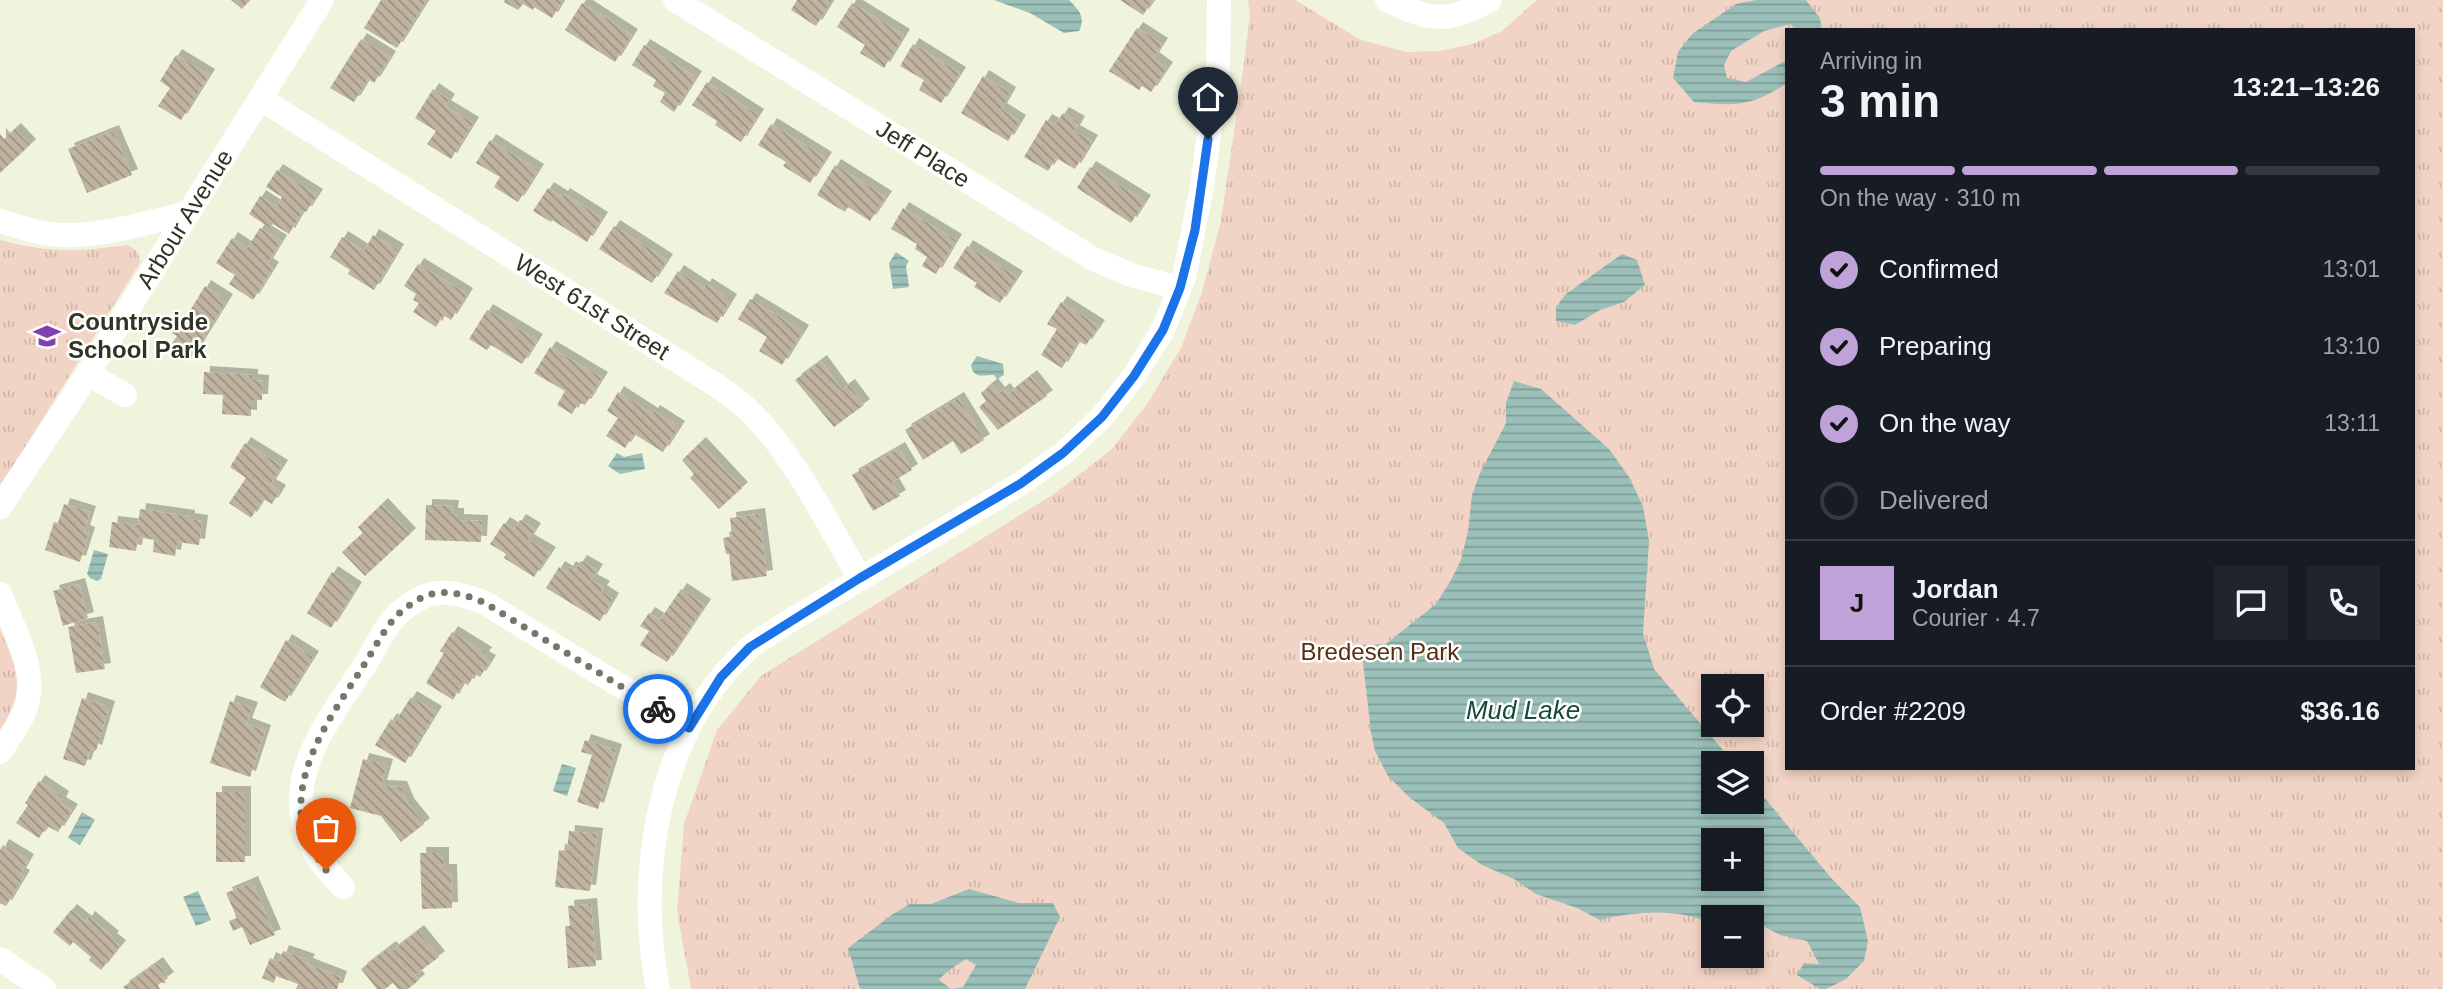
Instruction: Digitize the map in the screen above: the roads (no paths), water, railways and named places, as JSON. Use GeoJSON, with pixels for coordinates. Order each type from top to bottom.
{"type":"FeatureCollection","features":[{"type":"Feature","properties":{"kind":"street","name":"Arbour Avenue"},"geometry":{"type":"LineString","coordinates":[[0,507],[88,374],[322,0]]}},
{"type":"Feature","properties":{"kind":"street","name":"Jeff Place"},"geometry":{"type":"LineString","coordinates":[[675,0],[1095,260],[1134,276],[1180,288]]}},
{"type":"Feature","properties":{"kind":"street"},"geometry":{"type":"LineString","coordinates":[[658,989],[652,959],[648,904],[651,852],[663,799],[689,728],[721,677],[750,647],[860,578],[1020,484],[1063,453],[1102,417],[1134,376],[1163,330],[1180,288],[1199,205],[1218,70],[1219,0]]}},
{"type":"Feature","properties":{"kind":"street"},"geometry":{"type":"LineString","coordinates":[[1387,0],[1412,12],[1443,19],[1471,11],[1490,0]]}},
{"type":"Feature","properties":{"kind":"street","name":"West 61st Street"},"geometry":{"type":"LineString","coordinates":[[261,99],[719,387],[746,408],[770,433],[790,461],[860,578]]}},
{"type":"Feature","properties":{"kind":"street"},"geometry":{"type":"LineString","coordinates":[[0,221],[29,231],[68,236],[106,232],[188,213]]}},
{"type":"Feature","properties":{"kind":"street"},"geometry":{"type":"LineString","coordinates":[[88,374],[125,395]]}},
{"type":"Feature","properties":{"kind":"street"},"geometry":{"type":"LineString","coordinates":[[343,887],[311,849],[303,826],[301,802],[305,773],[330,720],[392,620],[425,596],[446,592],[466,595],[485,603],[689,728]]}},
{"type":"Feature","properties":{"kind":"street"},"geometry":{"type":"LineString","coordinates":[[0,594],[30,679],[28,700],[20,720],[0,752]]}},
{"type":"Feature","properties":{"kind":"street"},"geometry":{"type":"LineString","coordinates":[[0,959],[44,989]]}},
{"type":"Feature","properties":{"kind":"water"},"geometry":{"type":"Polygon","coordinates":[[[994,0],[1069,0],[1080,14],[1081,26],[1079,31],[1064,33],[1030,13],[994,0]]]}},
{"type":"Feature","properties":{"kind":"water"},"geometry":{"type":"Polygon","coordinates":[[[1756,0],[1806,0],[1820,18],[1822,28],[1796,28],[1790,24],[1764,31],[1731,51],[1724,65],[1727,78],[1746,82],[1785,61],[1785,84],[1774,91],[1742,103],[1694,102],[1673,78],[1678,52],[1692,34],[1736,4],[1756,0]]]}},
{"type":"Feature","properties":{"kind":"water"},"geometry":{"type":"Polygon","coordinates":[[[896,252],[909,261],[906,266],[909,287],[893,289],[889,263],[896,252]]]}},
{"type":"Feature","properties":{"kind":"water"},"geometry":{"type":"Polygon","coordinates":[[[1622,254],[1637,260],[1645,285],[1624,302],[1600,310],[1575,325],[1556,321],[1556,307],[1566,294],[1622,254]]]}},
{"type":"Feature","properties":{"kind":"water"},"geometry":{"type":"Polygon","coordinates":[[[977,356],[1003,364],[1004,375],[997,379],[994,375],[976,374],[971,365],[977,356]]]}},
{"type":"Feature","properties":{"kind":"water","name":"Mud Lake"},"geometry":{"type":"Polygon","coordinates":[[[1514,381],[1541,389],[1609,449],[1629,477],[1643,506],[1649,541],[1643,633],[1654,669],[1701,724],[1701,737],[1712,737],[1724,751],[1701,751],[1701,814],[1764,814],[1764,797],[1832,879],[1860,907],[1868,941],[1864,961],[1846,979],[1826,989],[1820,989],[1797,975],[1804,963],[1819,964],[1807,941],[1780,935],[1764,926],[1764,905],[1701,905],[1701,919],[1686,915],[1658,913],[1600,920],[1577,908],[1536,894],[1514,879],[1482,865],[1458,848],[1444,823],[1409,797],[1388,776],[1375,751],[1371,733],[1361,645],[1386,644],[1436,604],[1461,560],[1472,495],[1480,473],[1506,423],[1506,403],[1514,381]]]}},
{"type":"Feature","properties":{"kind":"water"},"geometry":{"type":"Polygon","coordinates":[[[617,453],[624,457],[642,453],[645,469],[620,474],[608,466],[617,453]]]}},
{"type":"Feature","properties":{"kind":"water"},"geometry":{"type":"Polygon","coordinates":[[[94,550],[108,554],[101,579],[97,581],[87,574],[94,550]]]}},
{"type":"Feature","properties":{"kind":"water"},"geometry":{"type":"Polygon","coordinates":[[[562,764],[576,768],[567,796],[553,791],[562,764]]]}},
{"type":"Feature","properties":{"kind":"water"},"geometry":{"type":"Polygon","coordinates":[[[82,812],[95,820],[80,845],[68,838],[82,812]]]}},
{"type":"Feature","properties":{"kind":"water"},"geometry":{"type":"Polygon","coordinates":[[[969,889],[1019,903],[1053,903],[1060,917],[1025,989],[952,989],[963,987],[976,965],[966,959],[939,980],[951,989],[860,989],[848,948],[910,904],[931,904],[969,889]]]}},
{"type":"Feature","properties":{"kind":"water"},"geometry":{"type":"Polygon","coordinates":[[[198,891],[211,920],[196,926],[183,897],[198,891]]]}},
{"type":"Feature","properties":{"kind":"place","name":"Countryside School Park"},"geometry":{"type":"Point","coordinates":[47,336]}},
{"type":"Feature","properties":{"kind":"park label","name":"Bredesen Park"},"geometry":{"type":"Point","coordinates":[1380,652]}}]}
